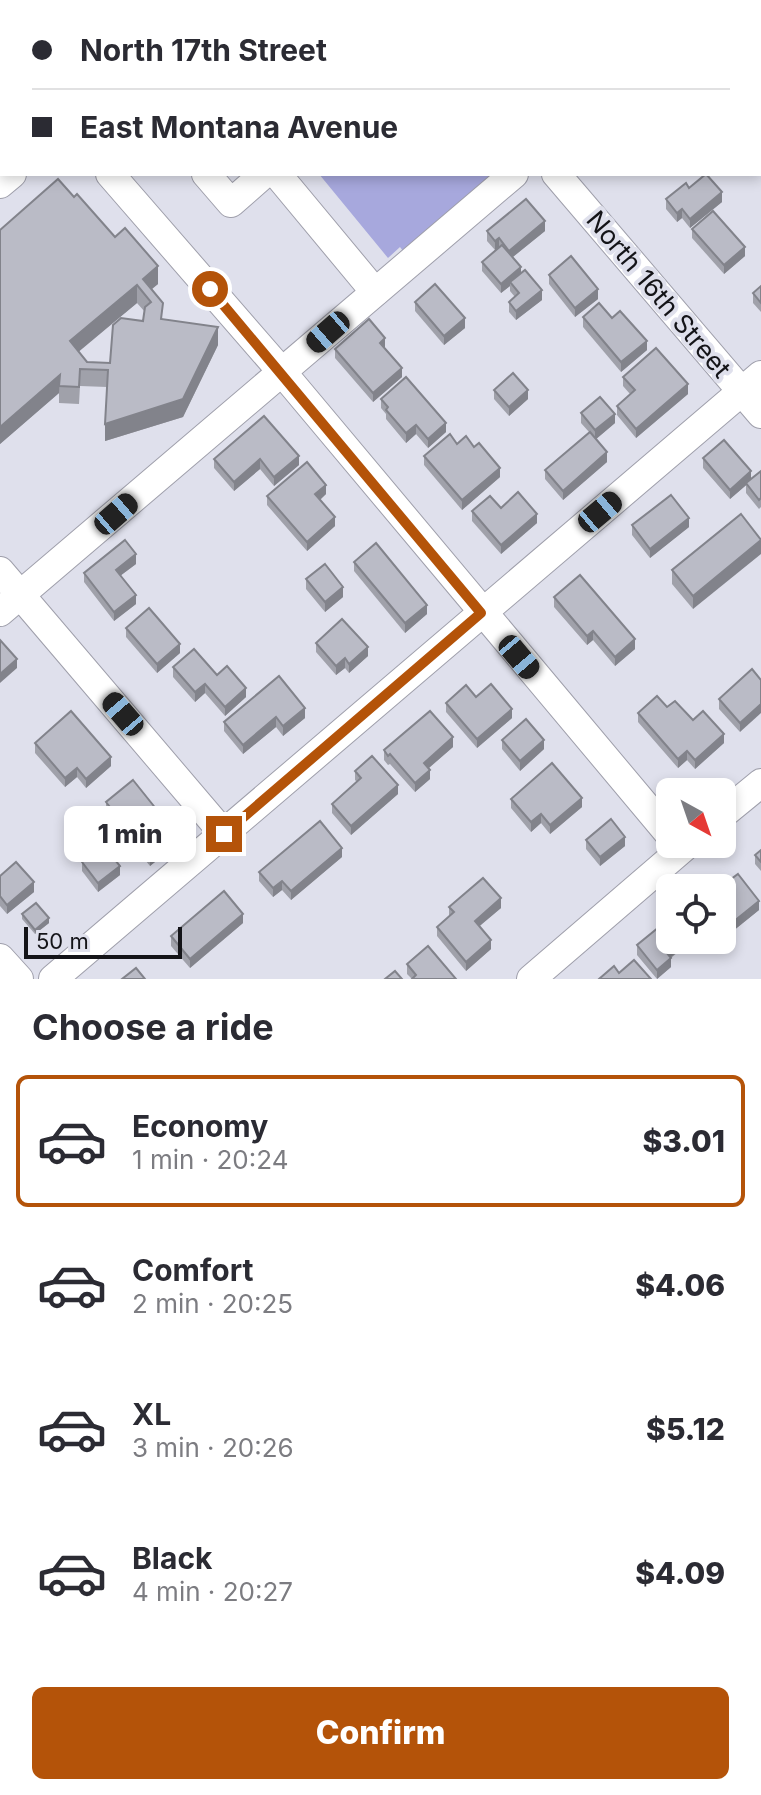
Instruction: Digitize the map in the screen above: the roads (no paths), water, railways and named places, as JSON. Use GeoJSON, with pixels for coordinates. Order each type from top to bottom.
{"type":"FeatureCollection","features":[{"type":"Feature","properties":{"kind":"street"},"geometry":{"type":"LineString","coordinates":[[112,176],[282,372],[481,613],[656,816]]}},
{"type":"Feature","properties":{"kind":"street"},"geometry":{"type":"LineString","coordinates":[[208,176],[231,203],[262,176]]}},
{"type":"Feature","properties":{"kind":"street"},"geometry":{"type":"LineString","coordinates":[[279,176],[375,292]]}},
{"type":"Feature","properties":{"kind":"street"},"geometry":{"type":"LineString","coordinates":[[10,604],[512,176]]}},
{"type":"Feature","properties":{"kind":"street","name":"North 16th Street"},"geometry":{"type":"LineString","coordinates":[[558,176],[752,384],[761,414]]}},
{"type":"Feature","properties":{"kind":"street"},"geometry":{"type":"LineString","coordinates":[[53,979],[752,384]]}},
{"type":"Feature","properties":{"kind":"street"},"geometry":{"type":"LineString","coordinates":[[0,571],[10,604],[224,834]]}},
{"type":"Feature","properties":{"kind":"street"},"geometry":{"type":"LineString","coordinates":[[736,804],[761,783]]}},
{"type":"Feature","properties":{"kind":"street"},"geometry":{"type":"LineString","coordinates":[[531,979],[663,858]]}},
{"type":"Feature","properties":{"kind":"street"},"geometry":{"type":"LineString","coordinates":[[0,958],[19,979]]}}]}
